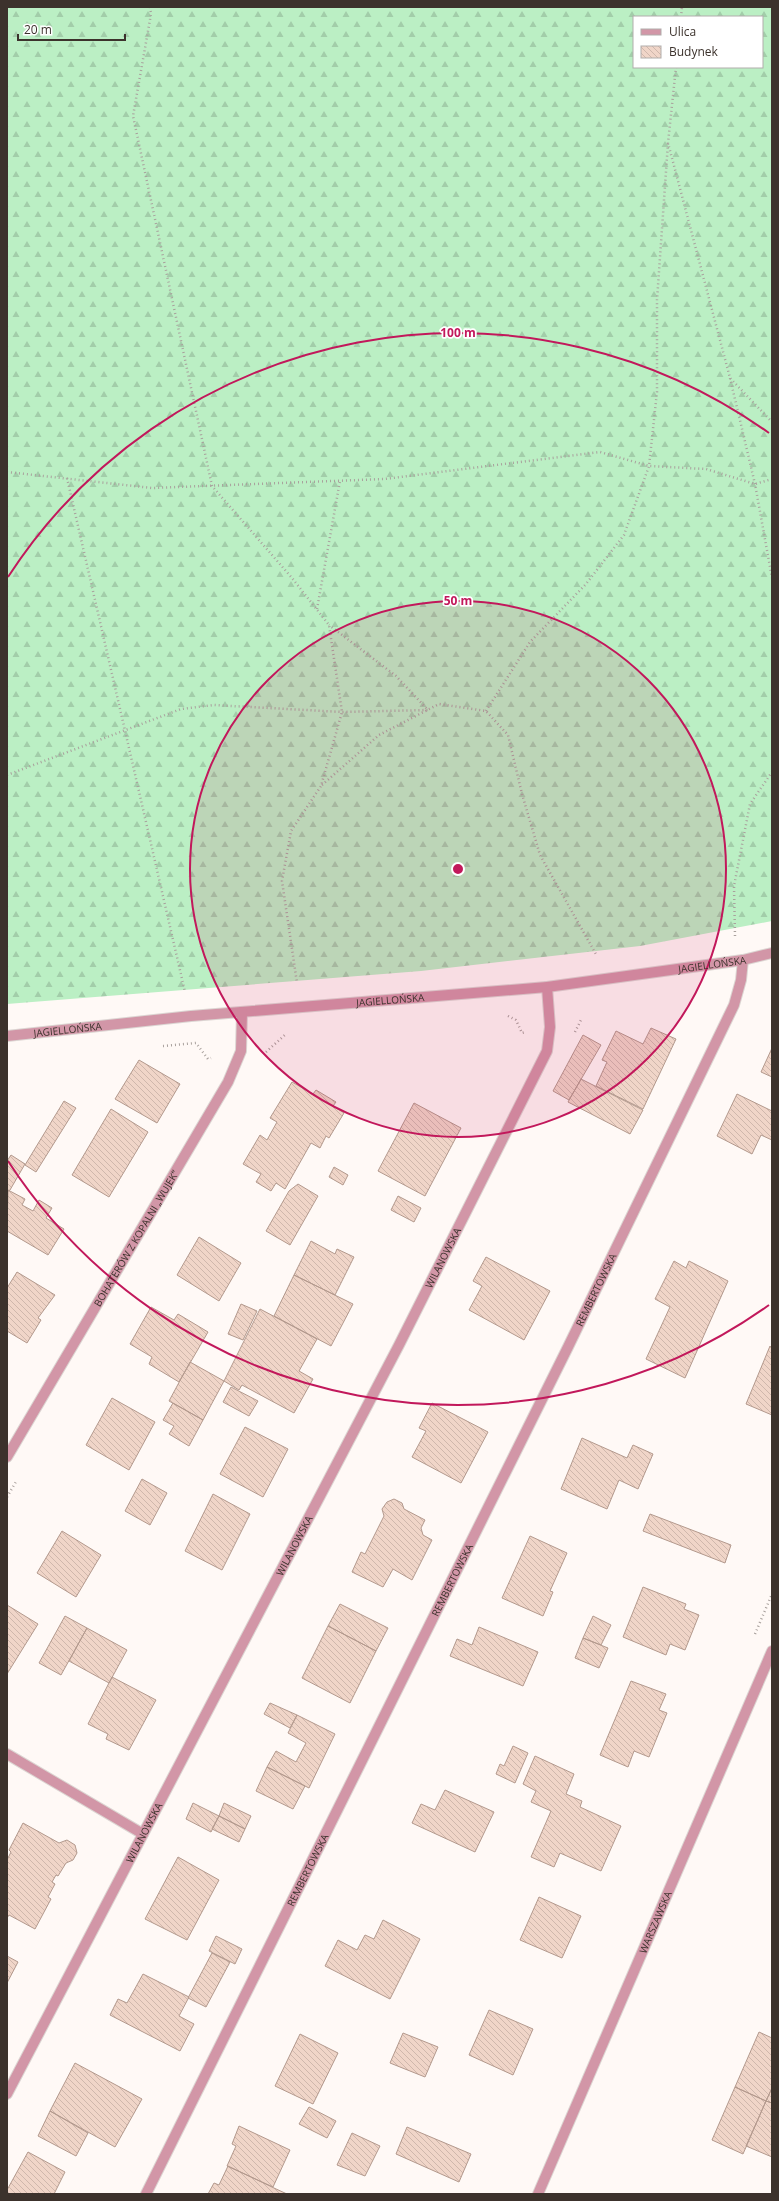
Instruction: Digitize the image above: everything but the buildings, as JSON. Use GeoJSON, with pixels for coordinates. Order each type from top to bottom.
{"type":"FeatureCollection","features":[{"type":"Feature","properties":{"kind":"street","name":"JAGIELLOŃSKA"},"geometry":{"type":"LineString","coordinates":[[7,1036],[190,1016],[547,988],[743,960],[772,953]]}},
{"type":"Feature","properties":{"kind":"street","name":"REMBERTOWSKA"},"geometry":{"type":"LineString","coordinates":[[146,2194],[568,1347],[734,1005],[741,980],[743,960]]}},
{"type":"Feature","properties":{"kind":"street","name":"WILANOWSKA"},"geometry":{"type":"LineString","coordinates":[[7,2094],[398,1345],[547,1051],[550,1027],[547,988]]}},
{"type":"Feature","properties":{"kind":"street","name":"BOHATERÓW Z KOPALNI „WUJEK”"},"geometry":{"type":"LineString","coordinates":[[7,1457],[228,1082],[241,1051],[242,1012]]}},
{"type":"Feature","properties":{"kind":"street","name":"WARSZAWSKA"},"geometry":{"type":"LineString","coordinates":[[538,2194],[772,1651]]}},
{"type":"Feature","properties":{"kind":"street"},"geometry":{"type":"LineString","coordinates":[[7,1754],[143,1834]]}},
{"type":"Feature","properties":{"kind":"path"},"geometry":{"type":"LineString","coordinates":[[150,7],[151,14],[133,116],[212,486],[329,624],[396,676],[428,710]]}},
{"type":"Feature","properties":{"kind":"path"},"geometry":{"type":"LineString","coordinates":[[486,711],[530,642],[586,584],[624,535],[649,466],[657,392],[656,300],[668,143],[676,68]]}},
{"type":"Feature","properties":{"kind":"path"},"geometry":{"type":"LineString","coordinates":[[668,143],[730,378],[755,484],[772,578]]}},
{"type":"Feature","properties":{"kind":"path"},"geometry":{"type":"LineString","coordinates":[[730,378],[772,422]]}},
{"type":"Feature","properties":{"kind":"path"},"geometry":{"type":"LineString","coordinates":[[7,472],[152,488],[212,486],[384,480],[600,452],[649,466],[706,469],[755,484],[772,479]]}},
{"type":"Feature","properties":{"kind":"path"},"geometry":{"type":"LineString","coordinates":[[67,478],[190,1016]]}},
{"type":"Feature","properties":{"kind":"path"},"geometry":{"type":"LineString","coordinates":[[317,610],[340,481]]}},
{"type":"Feature","properties":{"kind":"path"},"geometry":{"type":"LineString","coordinates":[[321,786],[342,712],[329,624]]}},
{"type":"Feature","properties":{"kind":"path"},"geometry":{"type":"LineString","coordinates":[[297,987],[282,881],[291,831],[321,786],[379,735],[439,704],[486,711],[508,735],[522,794],[540,855],[597,956]]}},
{"type":"Feature","properties":{"kind":"path"},"geometry":{"type":"LineString","coordinates":[[7,775],[181,709],[214,706],[342,712],[428,710]]}},
{"type":"Feature","properties":{"kind":"path"},"geometry":{"type":"LineString","coordinates":[[735,936],[734,886],[750,804],[772,772]]}},
{"type":"Feature","properties":{"kind":"path"},"geometry":{"type":"LineString","coordinates":[[156,1046],[196,1043],[208,1059],[241,1051],[267,1050]]}},
{"type":"Feature","properties":{"kind":"green space"},"geometry":{"type":"Polygon","coordinates":[[[7,7],[772,7],[772,921],[640,946],[421,971],[7,1004],[7,7]]]}}]}
